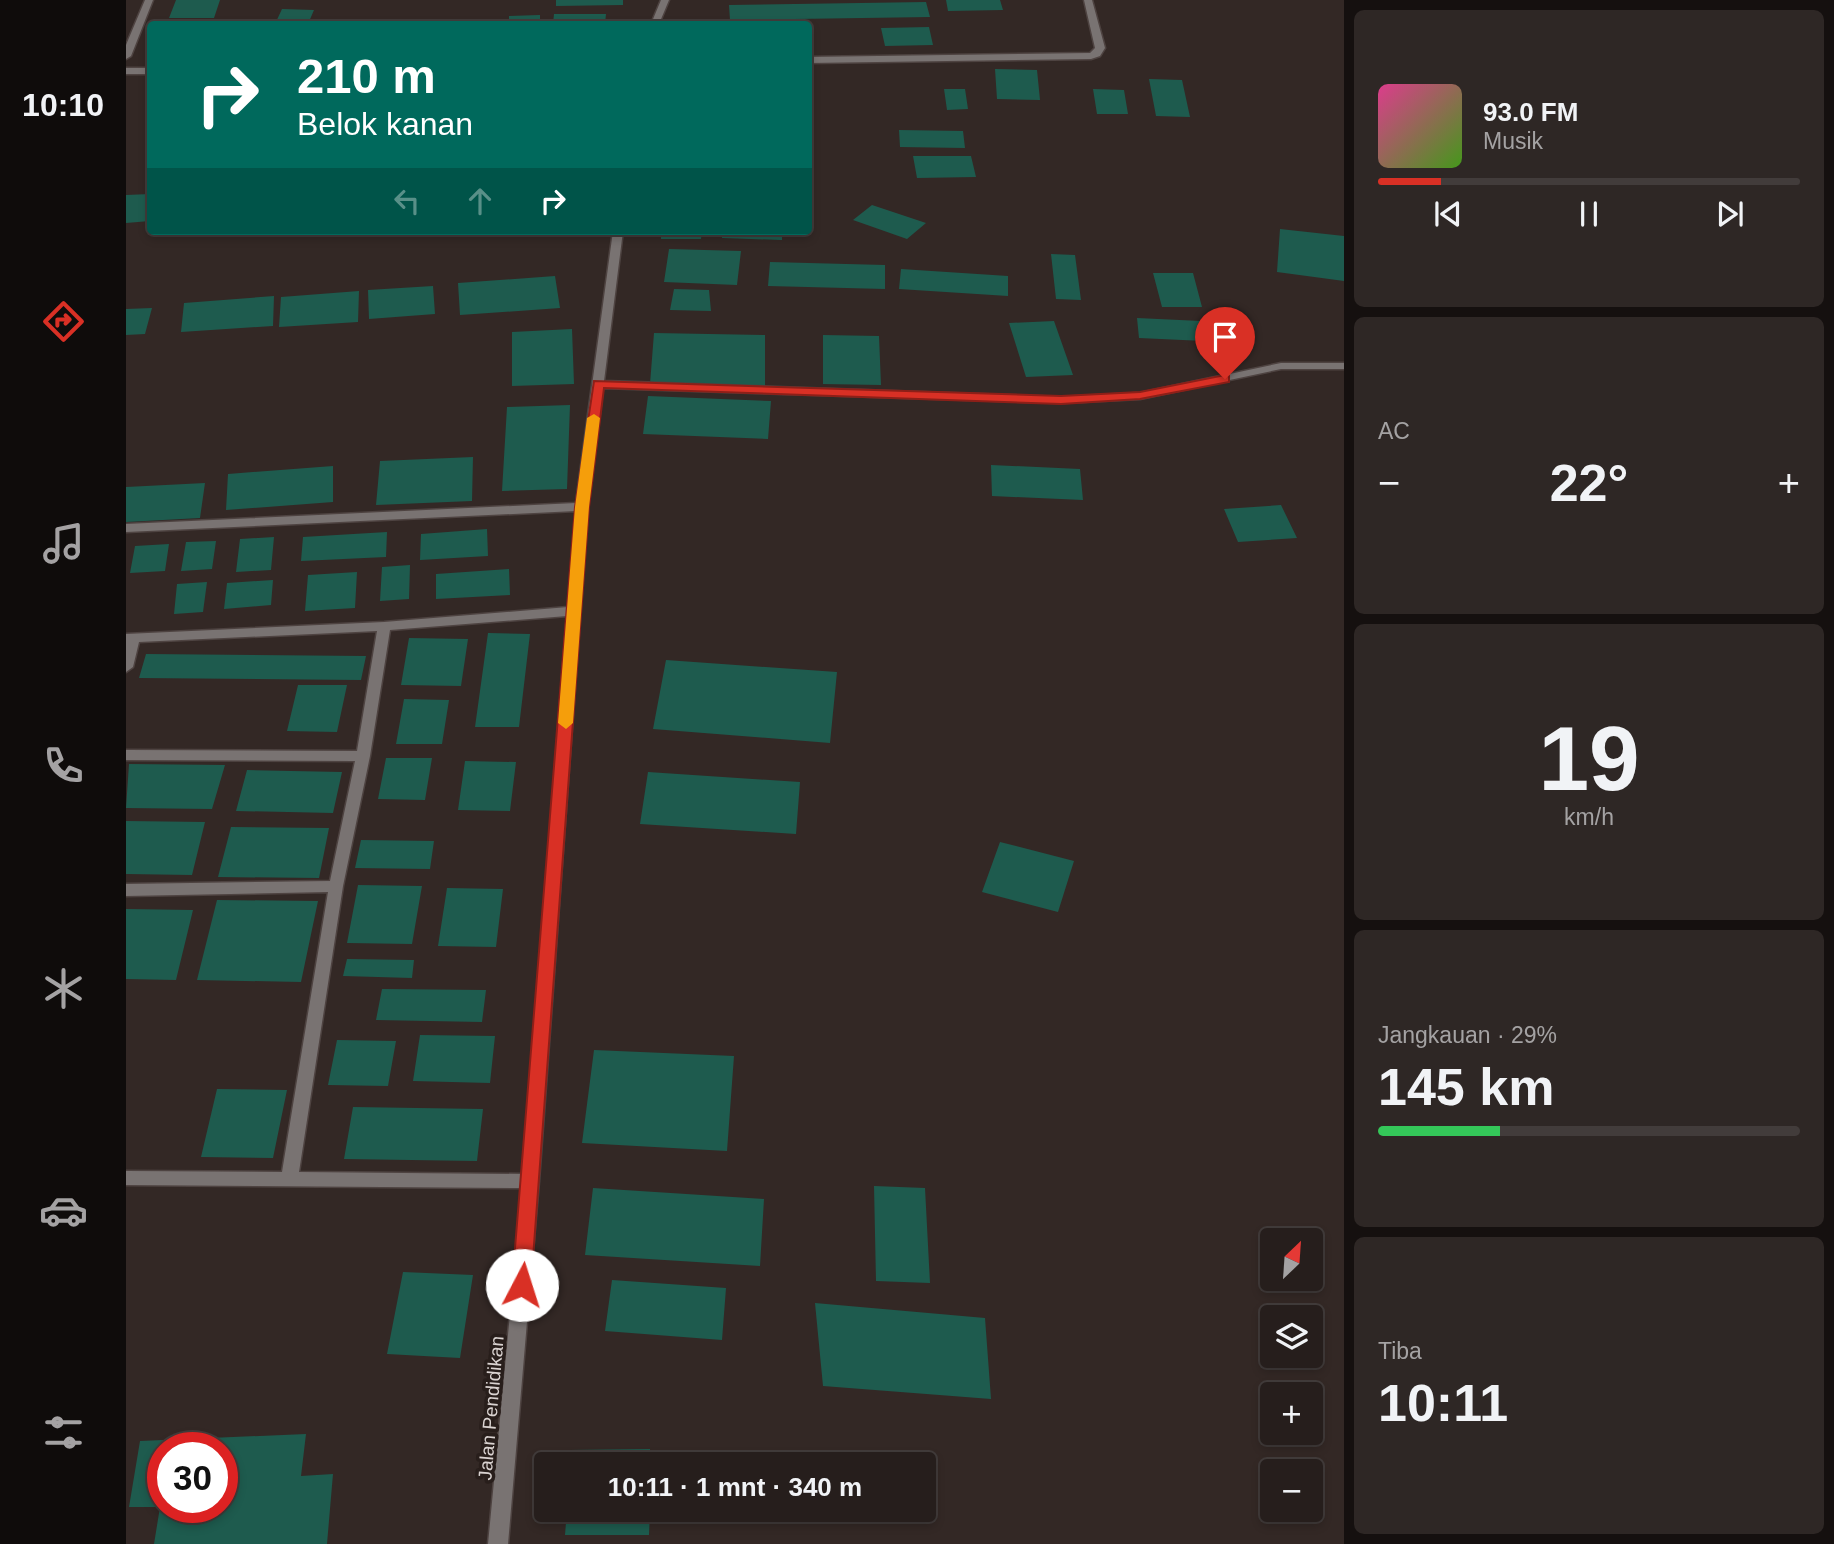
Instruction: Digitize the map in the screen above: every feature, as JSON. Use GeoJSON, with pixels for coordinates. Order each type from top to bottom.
{"type":"FeatureCollection","features":[{"type":"Feature","properties":{"kind":"street"},"geometry":{"type":"LineString","coordinates":[[126,56],[149,0]]}},
{"type":"Feature","properties":{"kind":"street"},"geometry":{"type":"LineString","coordinates":[[656,21],[665,0]]}},
{"type":"Feature","properties":{"kind":"street"},"geometry":{"type":"LineString","coordinates":[[812,60],[1091,56],[1100,48],[1088,0]]}},
{"type":"Feature","properties":{"kind":"street"},"geometry":{"type":"LineString","coordinates":[[126,72],[147,71]]}},
{"type":"Feature","properties":{"kind":"street","name":"Jalan Pendidikan"},"geometry":{"type":"LineString","coordinates":[[498,1544],[531,1181],[582,507],[617,235]]}},
{"type":"Feature","properties":{"kind":"street"},"geometry":{"type":"LineString","coordinates":[[598,384],[1061,400],[1140,396],[1281,366],[1344,366]]}},
{"type":"Feature","properties":{"kind":"street"},"geometry":{"type":"LineString","coordinates":[[126,528],[582,507]]}},
{"type":"Feature","properties":{"kind":"street"},"geometry":{"type":"LineString","coordinates":[[126,667],[129,638],[384,626],[574,611]]}},
{"type":"Feature","properties":{"kind":"street"},"geometry":{"type":"LineString","coordinates":[[289,1180],[336,886],[363,756],[384,626]]}},
{"type":"Feature","properties":{"kind":"street"},"geometry":{"type":"LineString","coordinates":[[126,755],[363,756]]}},
{"type":"Feature","properties":{"kind":"street"},"geometry":{"type":"LineString","coordinates":[[126,890],[336,886]]}},
{"type":"Feature","properties":{"kind":"street"},"geometry":{"type":"LineString","coordinates":[[126,1178],[531,1181]]}},
{"type":"Feature","properties":{"kind":"building"},"geometry":{"type":"Polygon","coordinates":[[[176,0],[220,0],[214,18],[169,18],[176,0]]]}},
{"type":"Feature","properties":{"kind":"building"},"geometry":{"type":"Polygon","coordinates":[[[556,0],[623,0],[623,5],[556,6],[556,0]]]}},
{"type":"Feature","properties":{"kind":"building"},"geometry":{"type":"Polygon","coordinates":[[[946,0],[1000,0],[1003,10],[948,11],[946,0]]]}},
{"type":"Feature","properties":{"kind":"building"},"geometry":{"type":"Polygon","coordinates":[[[926,2],[930,17],[730,20],[729,5],[926,2]]]}},
{"type":"Feature","properties":{"kind":"building"},"geometry":{"type":"Polygon","coordinates":[[[282,9],[314,10],[309,21],[276,21],[282,9]]]}},
{"type":"Feature","properties":{"kind":"building"},"geometry":{"type":"Polygon","coordinates":[[[554,14],[606,14],[605,21],[553,21],[554,14]]]}},
{"type":"Feature","properties":{"kind":"building"},"geometry":{"type":"Polygon","coordinates":[[[540,15],[540,21],[509,21],[509,16],[540,15]]]}},
{"type":"Feature","properties":{"kind":"building"},"geometry":{"type":"Polygon","coordinates":[[[929,27],[933,45],[885,46],[881,28],[929,27]]]}},
{"type":"Feature","properties":{"kind":"building"},"geometry":{"type":"Polygon","coordinates":[[[995,69],[1037,70],[1040,100],[997,99],[995,69]]]}},
{"type":"Feature","properties":{"kind":"building"},"geometry":{"type":"Polygon","coordinates":[[[1149,79],[1182,80],[1190,117],[1156,116],[1149,79]]]}},
{"type":"Feature","properties":{"kind":"building"},"geometry":{"type":"Polygon","coordinates":[[[944,89],[965,89],[968,109],[947,110],[944,89]]]}},
{"type":"Feature","properties":{"kind":"building"},"geometry":{"type":"Polygon","coordinates":[[[1093,89],[1124,90],[1128,114],[1097,114],[1093,89]]]}},
{"type":"Feature","properties":{"kind":"building"},"geometry":{"type":"Polygon","coordinates":[[[812,107],[814,140],[812,140],[812,107]]]}},
{"type":"Feature","properties":{"kind":"building"},"geometry":{"type":"Polygon","coordinates":[[[899,130],[963,131],[965,148],[900,147],[899,130]]]}},
{"type":"Feature","properties":{"kind":"building"},"geometry":{"type":"Polygon","coordinates":[[[913,156],[971,156],[976,177],[917,178],[913,156]]]}},
{"type":"Feature","properties":{"kind":"building"},"geometry":{"type":"Polygon","coordinates":[[[147,194],[147,221],[126,223],[126,195],[147,194]]]}},
{"type":"Feature","properties":{"kind":"building"},"geometry":{"type":"Polygon","coordinates":[[[872,205],[926,223],[907,239],[853,220],[872,205]]]}},
{"type":"Feature","properties":{"kind":"building"},"geometry":{"type":"Polygon","coordinates":[[[1280,229],[1344,236],[1344,281],[1277,272],[1280,229]]]}},
{"type":"Feature","properties":{"kind":"building"},"geometry":{"type":"Polygon","coordinates":[[[661,235],[702,235],[701,239],[661,239],[661,235]]]}},
{"type":"Feature","properties":{"kind":"building"},"geometry":{"type":"Polygon","coordinates":[[[722,235],[782,235],[782,240],[722,238],[722,235]]]}},
{"type":"Feature","properties":{"kind":"building"},"geometry":{"type":"Polygon","coordinates":[[[669,249],[741,251],[737,285],[664,282],[669,249]]]}},
{"type":"Feature","properties":{"kind":"building"},"geometry":{"type":"Polygon","coordinates":[[[1051,254],[1075,255],[1081,300],[1056,299],[1051,254]]]}},
{"type":"Feature","properties":{"kind":"building"},"geometry":{"type":"Polygon","coordinates":[[[770,262],[885,265],[885,289],[768,286],[770,262]]]}},
{"type":"Feature","properties":{"kind":"building"},"geometry":{"type":"Polygon","coordinates":[[[901,269],[1008,276],[1008,296],[899,289],[901,269]]]}},
{"type":"Feature","properties":{"kind":"building"},"geometry":{"type":"Polygon","coordinates":[[[1153,273],[1193,273],[1202,307],[1162,307],[1153,273]]]}},
{"type":"Feature","properties":{"kind":"building"},"geometry":{"type":"Polygon","coordinates":[[[555,276],[560,308],[460,315],[458,283],[555,276]]]}},
{"type":"Feature","properties":{"kind":"building"},"geometry":{"type":"Polygon","coordinates":[[[433,286],[435,314],[369,319],[368,290],[433,286]]]}},
{"type":"Feature","properties":{"kind":"building"},"geometry":{"type":"Polygon","coordinates":[[[674,289],[709,290],[711,311],[670,310],[674,289]]]}},
{"type":"Feature","properties":{"kind":"building"},"geometry":{"type":"Polygon","coordinates":[[[359,291],[358,322],[279,327],[281,297],[359,291]]]}},
{"type":"Feature","properties":{"kind":"building"},"geometry":{"type":"Polygon","coordinates":[[[274,296],[273,326],[181,332],[184,303],[274,296]]]}},
{"type":"Feature","properties":{"kind":"building"},"geometry":{"type":"Polygon","coordinates":[[[152,308],[145,334],[126,335],[126,309],[152,308]]]}},
{"type":"Feature","properties":{"kind":"building"},"geometry":{"type":"Polygon","coordinates":[[[1137,318],[1201,321],[1204,341],[1139,338],[1137,318]]]}},
{"type":"Feature","properties":{"kind":"building"},"geometry":{"type":"Polygon","coordinates":[[[1054,321],[1073,375],[1026,377],[1009,323],[1054,321]]]}},
{"type":"Feature","properties":{"kind":"building"},"geometry":{"type":"Polygon","coordinates":[[[572,329],[574,384],[512,386],[512,332],[572,329]]]}},
{"type":"Feature","properties":{"kind":"building"},"geometry":{"type":"Polygon","coordinates":[[[654,333],[765,335],[765,386],[650,384],[654,333]]]}},
{"type":"Feature","properties":{"kind":"building"},"geometry":{"type":"Polygon","coordinates":[[[823,335],[879,336],[881,385],[823,384],[823,335]]]}},
{"type":"Feature","properties":{"kind":"building"},"geometry":{"type":"Polygon","coordinates":[[[648,396],[771,401],[768,439],[643,434],[648,396]]]}},
{"type":"Feature","properties":{"kind":"building"},"geometry":{"type":"Polygon","coordinates":[[[570,405],[567,489],[502,491],[507,407],[570,405]]]}},
{"type":"Feature","properties":{"kind":"building"},"geometry":{"type":"Polygon","coordinates":[[[473,457],[472,501],[376,505],[380,461],[473,457]]]}},
{"type":"Feature","properties":{"kind":"building"},"geometry":{"type":"Polygon","coordinates":[[[991,465],[1080,469],[1083,500],[992,496],[991,465]]]}},
{"type":"Feature","properties":{"kind":"building"},"geometry":{"type":"Polygon","coordinates":[[[333,466],[333,502],[226,510],[228,474],[333,466]]]}},
{"type":"Feature","properties":{"kind":"building"},"geometry":{"type":"Polygon","coordinates":[[[205,483],[200,518],[126,522],[126,487],[205,483]]]}},
{"type":"Feature","properties":{"kind":"building"},"geometry":{"type":"Polygon","coordinates":[[[1281,505],[1297,538],[1238,542],[1224,509],[1281,505]]]}},
{"type":"Feature","properties":{"kind":"building"},"geometry":{"type":"Polygon","coordinates":[[[487,529],[488,556],[420,560],[421,534],[487,529]]]}},
{"type":"Feature","properties":{"kind":"building"},"geometry":{"type":"Polygon","coordinates":[[[387,532],[386,557],[301,561],[303,537],[387,532]]]}},
{"type":"Feature","properties":{"kind":"building"},"geometry":{"type":"Polygon","coordinates":[[[274,537],[271,570],[236,572],[240,539],[274,537]]]}},
{"type":"Feature","properties":{"kind":"building"},"geometry":{"type":"Polygon","coordinates":[[[216,541],[212,569],[181,571],[186,542],[216,541]]]}},
{"type":"Feature","properties":{"kind":"building"},"geometry":{"type":"Polygon","coordinates":[[[169,544],[165,571],[130,573],[135,546],[169,544]]]}},
{"type":"Feature","properties":{"kind":"building"},"geometry":{"type":"Polygon","coordinates":[[[410,565],[409,599],[380,601],[382,567],[410,565]]]}},
{"type":"Feature","properties":{"kind":"building"},"geometry":{"type":"Polygon","coordinates":[[[509,569],[510,595],[436,599],[436,574],[509,569]]]}},
{"type":"Feature","properties":{"kind":"building"},"geometry":{"type":"Polygon","coordinates":[[[357,572],[355,608],[305,611],[308,575],[357,572]]]}},
{"type":"Feature","properties":{"kind":"building"},"geometry":{"type":"Polygon","coordinates":[[[273,580],[271,605],[224,609],[227,583],[273,580]]]}},
{"type":"Feature","properties":{"kind":"building"},"geometry":{"type":"Polygon","coordinates":[[[207,582],[203,612],[174,614],[177,584],[207,582]]]}},
{"type":"Feature","properties":{"kind":"building"},"geometry":{"type":"Polygon","coordinates":[[[488,633],[530,634],[519,727],[475,727],[488,633]]]}},
{"type":"Feature","properties":{"kind":"building"},"geometry":{"type":"Polygon","coordinates":[[[409,638],[468,639],[461,686],[401,685],[409,638]]]}},
{"type":"Feature","properties":{"kind":"building"},"geometry":{"type":"Polygon","coordinates":[[[146,654],[366,656],[361,680],[139,678],[146,654]]]}},
{"type":"Feature","properties":{"kind":"building"},"geometry":{"type":"Polygon","coordinates":[[[666,660],[837,672],[830,743],[653,729],[666,660]]]}},
{"type":"Feature","properties":{"kind":"building"},"geometry":{"type":"Polygon","coordinates":[[[298,685],[347,685],[337,732],[287,731],[298,685]]]}},
{"type":"Feature","properties":{"kind":"building"},"geometry":{"type":"Polygon","coordinates":[[[404,699],[449,700],[442,744],[396,744],[404,699]]]}},
{"type":"Feature","properties":{"kind":"building"},"geometry":{"type":"Polygon","coordinates":[[[386,758],[432,758],[425,800],[378,799],[386,758]]]}},
{"type":"Feature","properties":{"kind":"building"},"geometry":{"type":"Polygon","coordinates":[[[465,761],[516,762],[510,811],[458,810],[465,761]]]}},
{"type":"Feature","properties":{"kind":"building"},"geometry":{"type":"Polygon","coordinates":[[[129,764],[225,765],[212,809],[126,808],[129,764]]]}},
{"type":"Feature","properties":{"kind":"building"},"geometry":{"type":"Polygon","coordinates":[[[247,770],[342,772],[333,813],[236,811],[247,770]]]}},
{"type":"Feature","properties":{"kind":"building"},"geometry":{"type":"Polygon","coordinates":[[[648,772],[800,782],[796,834],[640,824],[648,772]]]}},
{"type":"Feature","properties":{"kind":"building"},"geometry":{"type":"Polygon","coordinates":[[[126,821],[205,822],[192,875],[126,874],[126,821]]]}},
{"type":"Feature","properties":{"kind":"building"},"geometry":{"type":"Polygon","coordinates":[[[231,827],[329,828],[319,878],[218,877],[231,827]]]}},
{"type":"Feature","properties":{"kind":"building"},"geometry":{"type":"Polygon","coordinates":[[[361,840],[434,841],[430,869],[355,868],[361,840]]]}},
{"type":"Feature","properties":{"kind":"building"},"geometry":{"type":"Polygon","coordinates":[[[1000,842],[1074,861],[1058,912],[982,892],[1000,842]]]}},
{"type":"Feature","properties":{"kind":"building"},"geometry":{"type":"Polygon","coordinates":[[[358,885],[422,886],[412,944],[347,943],[358,885]]]}},
{"type":"Feature","properties":{"kind":"building"},"geometry":{"type":"Polygon","coordinates":[[[447,888],[503,889],[496,947],[438,946],[447,888]]]}},
{"type":"Feature","properties":{"kind":"building"},"geometry":{"type":"Polygon","coordinates":[[[217,900],[318,901],[301,982],[197,980],[217,900]]]}},
{"type":"Feature","properties":{"kind":"building"},"geometry":{"type":"Polygon","coordinates":[[[126,909],[193,910],[176,980],[126,979],[126,909]]]}},
{"type":"Feature","properties":{"kind":"building"},"geometry":{"type":"Polygon","coordinates":[[[347,959],[414,960],[412,978],[343,976],[347,959]]]}},
{"type":"Feature","properties":{"kind":"building"},"geometry":{"type":"Polygon","coordinates":[[[382,989],[486,990],[482,1022],[376,1020],[382,989]]]}},
{"type":"Feature","properties":{"kind":"building"},"geometry":{"type":"Polygon","coordinates":[[[420,1035],[495,1036],[490,1083],[413,1081],[420,1035]]]}},
{"type":"Feature","properties":{"kind":"building"},"geometry":{"type":"Polygon","coordinates":[[[337,1040],[396,1041],[388,1086],[328,1085],[337,1040]]]}},
{"type":"Feature","properties":{"kind":"building"},"geometry":{"type":"Polygon","coordinates":[[[594,1050],[734,1056],[727,1151],[582,1143],[594,1050]]]}},
{"type":"Feature","properties":{"kind":"building"},"geometry":{"type":"Polygon","coordinates":[[[217,1089],[287,1090],[273,1158],[201,1157],[217,1089]]]}},
{"type":"Feature","properties":{"kind":"building"},"geometry":{"type":"Polygon","coordinates":[[[353,1107],[483,1109],[477,1161],[344,1159],[353,1107]]]}},
{"type":"Feature","properties":{"kind":"building"},"geometry":{"type":"Polygon","coordinates":[[[874,1186],[925,1188],[930,1283],[876,1281],[874,1186]]]}},
{"type":"Feature","properties":{"kind":"building"},"geometry":{"type":"Polygon","coordinates":[[[593,1188],[764,1199],[760,1266],[585,1255],[593,1188]]]}},
{"type":"Feature","properties":{"kind":"building"},"geometry":{"type":"Polygon","coordinates":[[[403,1272],[473,1275],[460,1358],[387,1354],[403,1272]]]}},
{"type":"Feature","properties":{"kind":"building"},"geometry":{"type":"Polygon","coordinates":[[[612,1280],[726,1288],[722,1340],[605,1331],[612,1280]]]}},
{"type":"Feature","properties":{"kind":"building"},"geometry":{"type":"Polygon","coordinates":[[[815,1303],[985,1318],[991,1399],[823,1386],[815,1303]]]}},
{"type":"Feature","properties":{"kind":"building"},"geometry":{"type":"Polygon","coordinates":[[[306,1434],[301,1476],[333,1474],[327,1544],[154,1544],[157,1523],[238,1523],[238,1437],[306,1434]]]}},
{"type":"Feature","properties":{"kind":"building"},"geometry":{"type":"Polygon","coordinates":[[[140,1441],[147,1441],[147,1507],[129,1507],[140,1441]]]}},
{"type":"Feature","properties":{"kind":"building"},"geometry":{"type":"Polygon","coordinates":[[[650,1449],[650,1452],[569,1452],[650,1449]]]}},
{"type":"Feature","properties":{"kind":"building"},"geometry":{"type":"Polygon","coordinates":[[[566,1522],[650,1522],[649,1535],[565,1535],[566,1522]]]}},
{"type":"Feature","properties":{"kind":"slow traffic"},"geometry":{"type":"LineString","coordinates":[[566,723],[582,507],[594,418]]}},
{"type":"Feature","properties":{"kind":"route"},"geometry":{"type":"LineString","coordinates":[[522,1285],[582,507],[598,384],[1061,400],[1140,396],[1225,379]]}}]}
